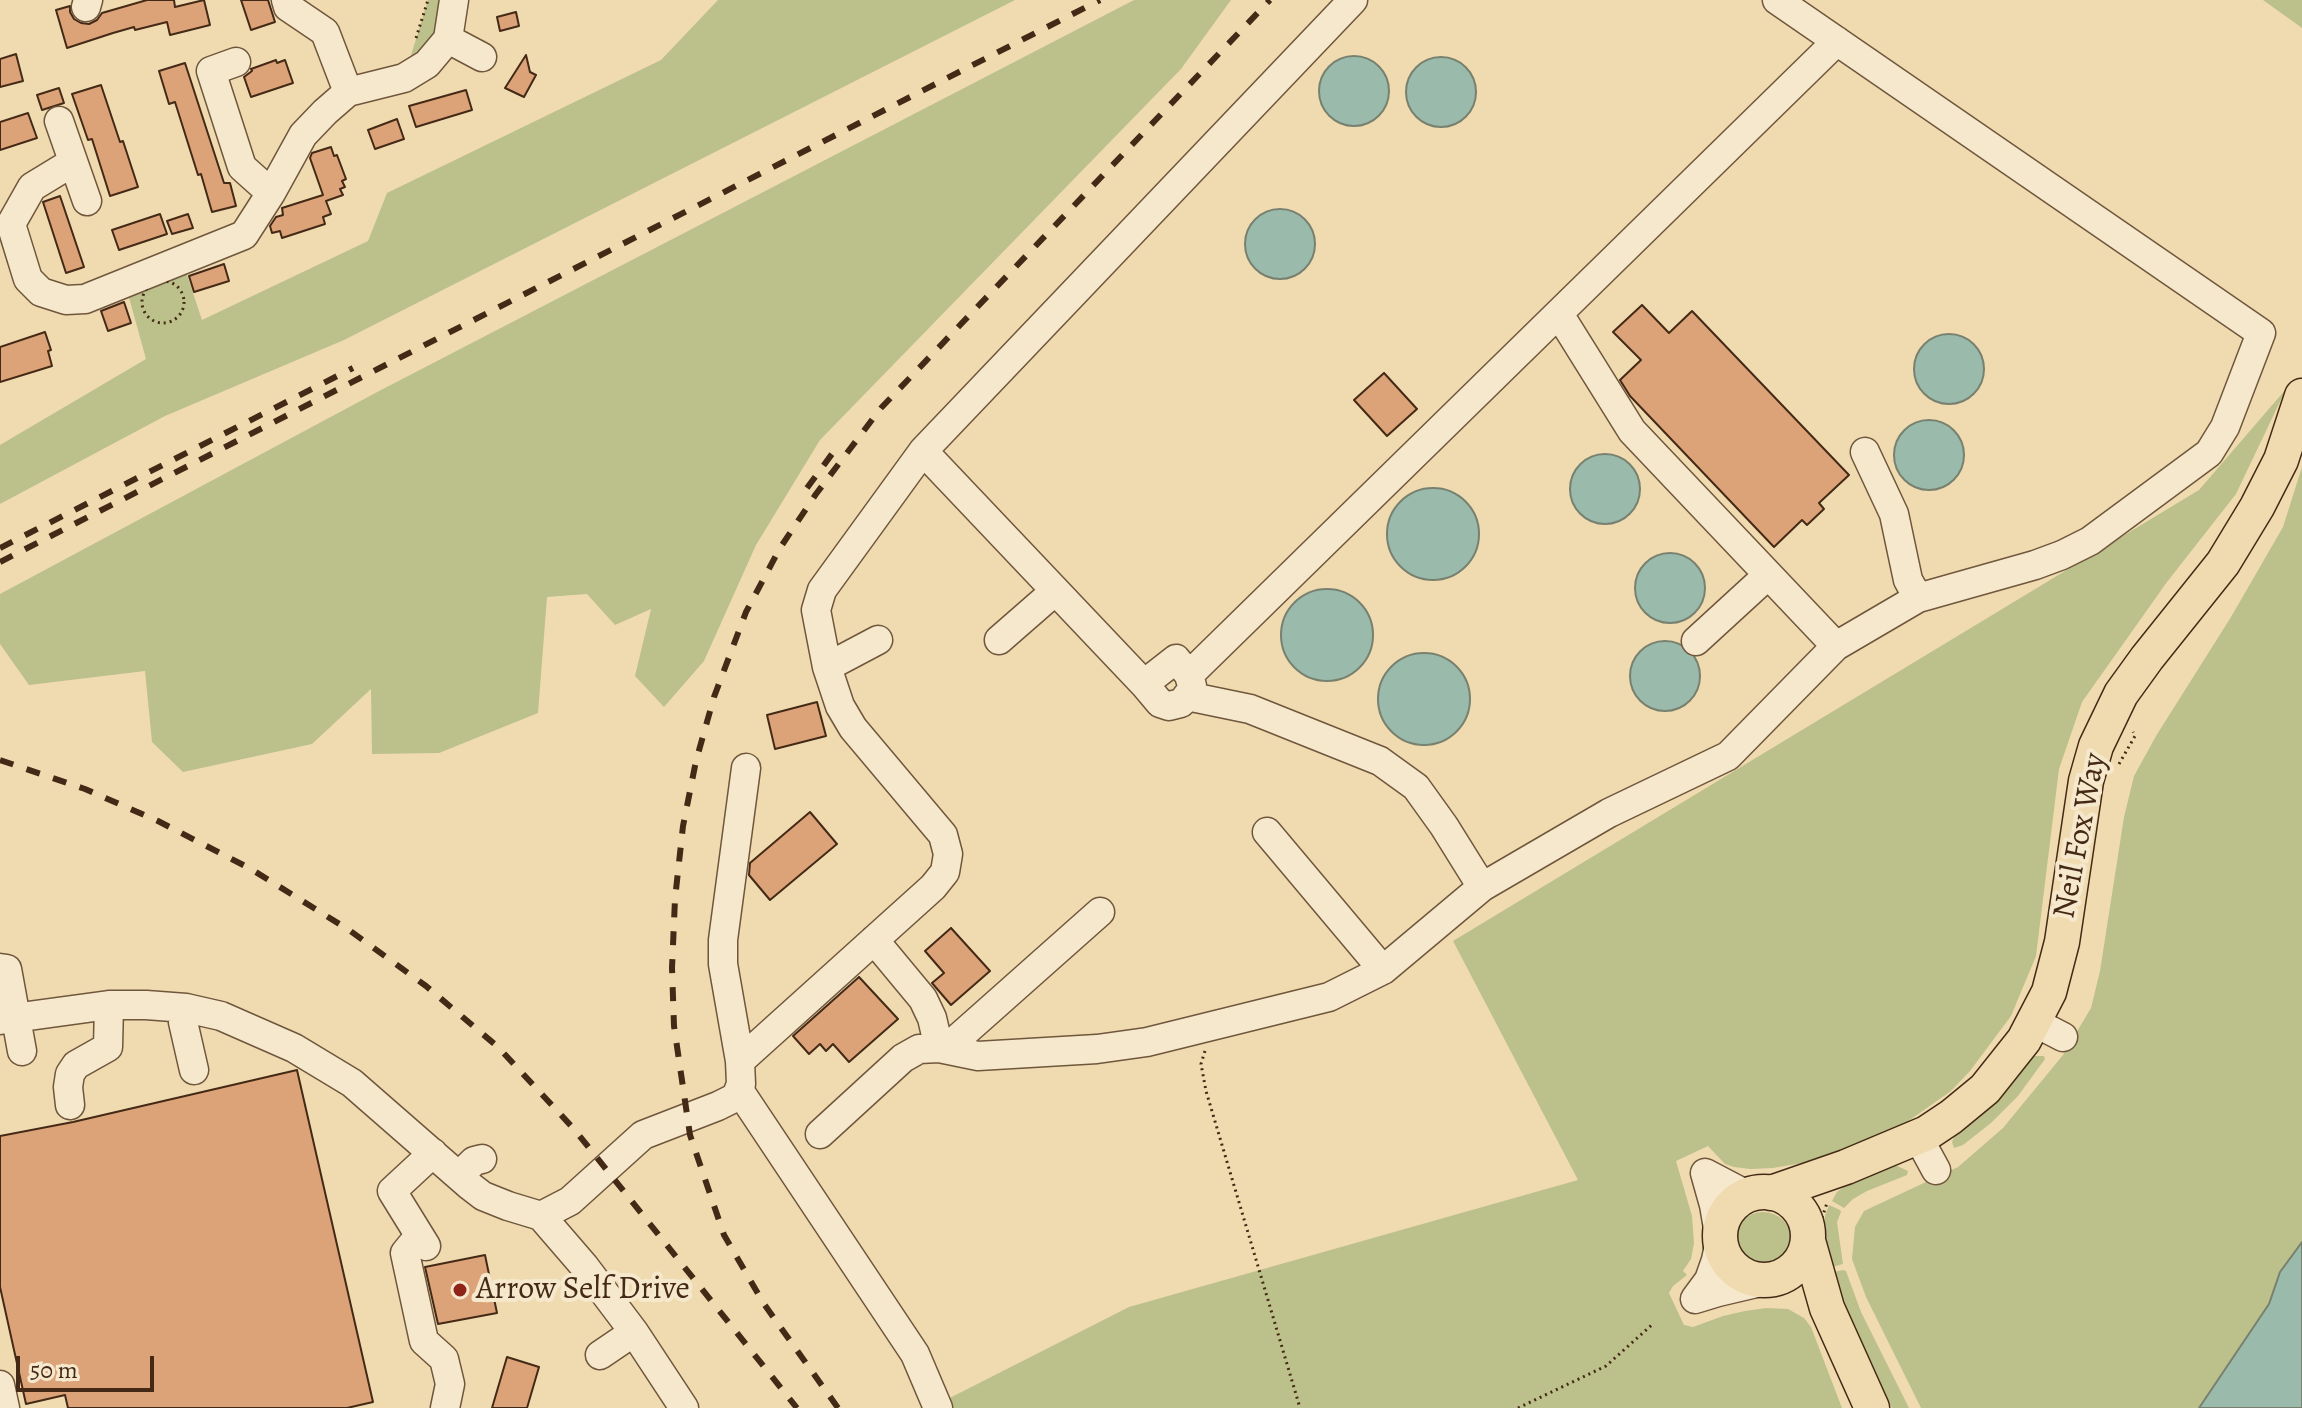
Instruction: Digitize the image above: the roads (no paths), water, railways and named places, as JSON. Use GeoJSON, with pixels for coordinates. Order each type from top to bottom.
{"type":"FeatureCollection","features":[{"type":"Feature","properties":{"kind":"main road","name":"Neil Fox Way"},"geometry":{"type":"LineString","coordinates":[[1759,1194],[1831,1184],[1918,1137],[1951,1117],[1985,1089],[2024,1040],[2048,1030],[2049,992],[2062,942],[2086,781],[2096,746],[2121,694],[2223,563],[2257,507],[2281,460],[2302,396]]}},
{"type":"Feature","properties":{"kind":"main road"},"geometry":{"type":"LineString","coordinates":[[1831,1184],[1811,1201],[1811,1223],[1827,1308],[1872,1408]]}},
{"type":"Feature","properties":{"kind":"main road"},"geometry":{"type":"LineString","coordinates":[[1811,1223],[1790,1201],[1759,1194],[1735,1202],[1726,1213],[1720,1240],[1723,1254],[1742,1275],[1798,1286],[1827,1308]]}},
{"type":"Feature","properties":{"kind":"main road"},"geometry":{"type":"LineString","coordinates":[[1772,1279],[1794,1268],[1803,1256],[1811,1223]]}},
{"type":"Feature","properties":{"kind":"street"},"geometry":{"type":"LineString","coordinates":[[286,0],[288,7],[325,32],[348,92]]}},
{"type":"Feature","properties":{"kind":"street"},"geometry":{"type":"LineString","coordinates":[[73,162],[32,187],[11,224],[28,279],[41,292],[66,300],[85,299],[244,235],[303,135],[348,92],[404,78],[427,64],[448,39],[454,0]]}},
{"type":"Feature","properties":{"kind":"street"},"geometry":{"type":"LineString","coordinates":[[740,1061],[933,887],[945,872],[948,854],[943,835],[853,728],[840,706],[827,667],[816,610],[822,590],[923,451],[1353,0]]}},
{"type":"Feature","properties":{"kind":"street"},"geometry":{"type":"LineString","coordinates":[[820,1134],[903,1058],[919,1049],[939,1048],[978,1056],[1097,1049],[1147,1042],[1329,997],[1383,970],[1482,887],[1609,813],[1728,756],[1836,646],[1918,598],[2035,565],[2090,541],[2209,453],[2225,427],[2261,333],[1777,0]]}},
{"type":"Feature","properties":{"kind":"street"},"geometry":{"type":"LineString","coordinates":[[448,39],[482,57]]}},
{"type":"Feature","properties":{"kind":"street"},"geometry":{"type":"LineString","coordinates":[[923,451],[1160,703],[1169,706],[1181,703],[1188,686],[1837,41]]}},
{"type":"Feature","properties":{"kind":"street"},"geometry":{"type":"LineString","coordinates":[[236,62],[211,71],[242,167],[271,193]]}},
{"type":"Feature","properties":{"kind":"street"},"geometry":{"type":"LineString","coordinates":[[59,121],[87,201]]}},
{"type":"Feature","properties":{"kind":"street"},"geometry":{"type":"LineString","coordinates":[[1559,314],[1632,431],[1836,646]]}},
{"type":"Feature","properties":{"kind":"street"},"geometry":{"type":"LineString","coordinates":[[1865,452],[1894,514],[1908,580],[1918,598]]}},
{"type":"Feature","properties":{"kind":"street"},"geometry":{"type":"LineString","coordinates":[[1696,641],[1768,575]]}},
{"type":"Feature","properties":{"kind":"street"},"geometry":{"type":"LineString","coordinates":[[999,640],[1054,592]]}},
{"type":"Feature","properties":{"kind":"street"},"geometry":{"type":"LineString","coordinates":[[827,667],[878,640]]}},
{"type":"Feature","properties":{"kind":"street"},"geometry":{"type":"LineString","coordinates":[[1144,684],[1176,659],[1188,686],[1380,761],[1416,787],[1482,887]]}},
{"type":"Feature","properties":{"kind":"street"},"geometry":{"type":"LineString","coordinates":[[541,1216],[570,1201],[643,1135],[736,1097],[741,1084],[740,1061],[723,964],[723,940],[746,768]]}},
{"type":"Feature","properties":{"kind":"street"},"geometry":{"type":"LineString","coordinates":[[1267,832],[1383,970]]}},
{"type":"Feature","properties":{"kind":"street"},"geometry":{"type":"LineString","coordinates":[[939,1048],[957,1039],[1100,912]]}},
{"type":"Feature","properties":{"kind":"street"},"geometry":{"type":"LineString","coordinates":[[874,940],[923,999],[932,1018],[939,1048]]}},
{"type":"Feature","properties":{"kind":"street"},"geometry":{"type":"LineString","coordinates":[[0,968],[7,969],[8,1019],[22,1051]]}},
{"type":"Feature","properties":{"kind":"street"},"geometry":{"type":"LineString","coordinates":[[8,1019],[109,1005],[186,1008],[221,1016],[294,1048],[352,1083],[483,1196],[541,1216],[585,1267],[634,1332],[684,1408]]}},
{"type":"Feature","properties":{"kind":"street"},"geometry":{"type":"LineString","coordinates":[[70,1105],[70,1074],[76,1065],[108,1047],[109,1005]]}},
{"type":"Feature","properties":{"kind":"street"},"geometry":{"type":"LineString","coordinates":[[186,1008],[183,1022],[194,1070]]}},
{"type":"Feature","properties":{"kind":"street"},"geometry":{"type":"LineString","coordinates":[[739,1090],[915,1354],[938,1408]]}},
{"type":"Feature","properties":{"kind":"street"},"geometry":{"type":"LineString","coordinates":[[1918,1137],[1936,1170]]}},
{"type":"Feature","properties":{"kind":"street"},"geometry":{"type":"LineString","coordinates":[[433,1153],[392,1191],[422,1241],[405,1253],[424,1341],[444,1359],[450,1384],[445,1408]]}},
{"type":"Feature","properties":{"kind":"street"},"geometry":{"type":"LineString","coordinates":[[459,1176],[474,1161],[482,1159]]}},
{"type":"Feature","properties":{"kind":"street"},"geometry":{"type":"LineString","coordinates":[[1759,1194],[1701,1165],[1714,1205],[1720,1240],[1709,1280],[1688,1302],[1772,1279]]}},
{"type":"Feature","properties":{"kind":"street"},"geometry":{"type":"LineString","coordinates":[[600,1355],[634,1332]]}},
{"type":"Feature","properties":{"kind":"street"},"geometry":{"type":"LineString","coordinates":[[0,1385],[5,1408]]}},
{"type":"Feature","properties":{"kind":"railway"},"geometry":{"type":"LineString","coordinates":[[0,562],[1100,0]]}},
{"type":"Feature","properties":{"kind":"railway"},"geometry":{"type":"LineString","coordinates":[[838,1408],[764,1304],[724,1235],[690,1135],[674,1026],[672,968],[675,899],[683,826],[696,761],[714,697],[746,612],[780,548],[881,408],[1270,0]]}},
{"type":"Feature","properties":{"kind":"railway"},"geometry":{"type":"LineString","coordinates":[[0,548],[353,368]]}},
{"type":"Feature","properties":{"kind":"railway"},"geometry":{"type":"LineString","coordinates":[[807,488],[840,443]]}},
{"type":"Feature","properties":{"kind":"railway"},"geometry":{"type":"LineString","coordinates":[[0,760],[85,789],[158,821],[251,869],[349,930],[426,986],[498,1047],[574,1129],[797,1408]]}},
{"type":"Feature","properties":{"kind":"place","name":"Arrow Self Drive"},"geometry":{"type":"Point","coordinates":[460,1290]}}]}
